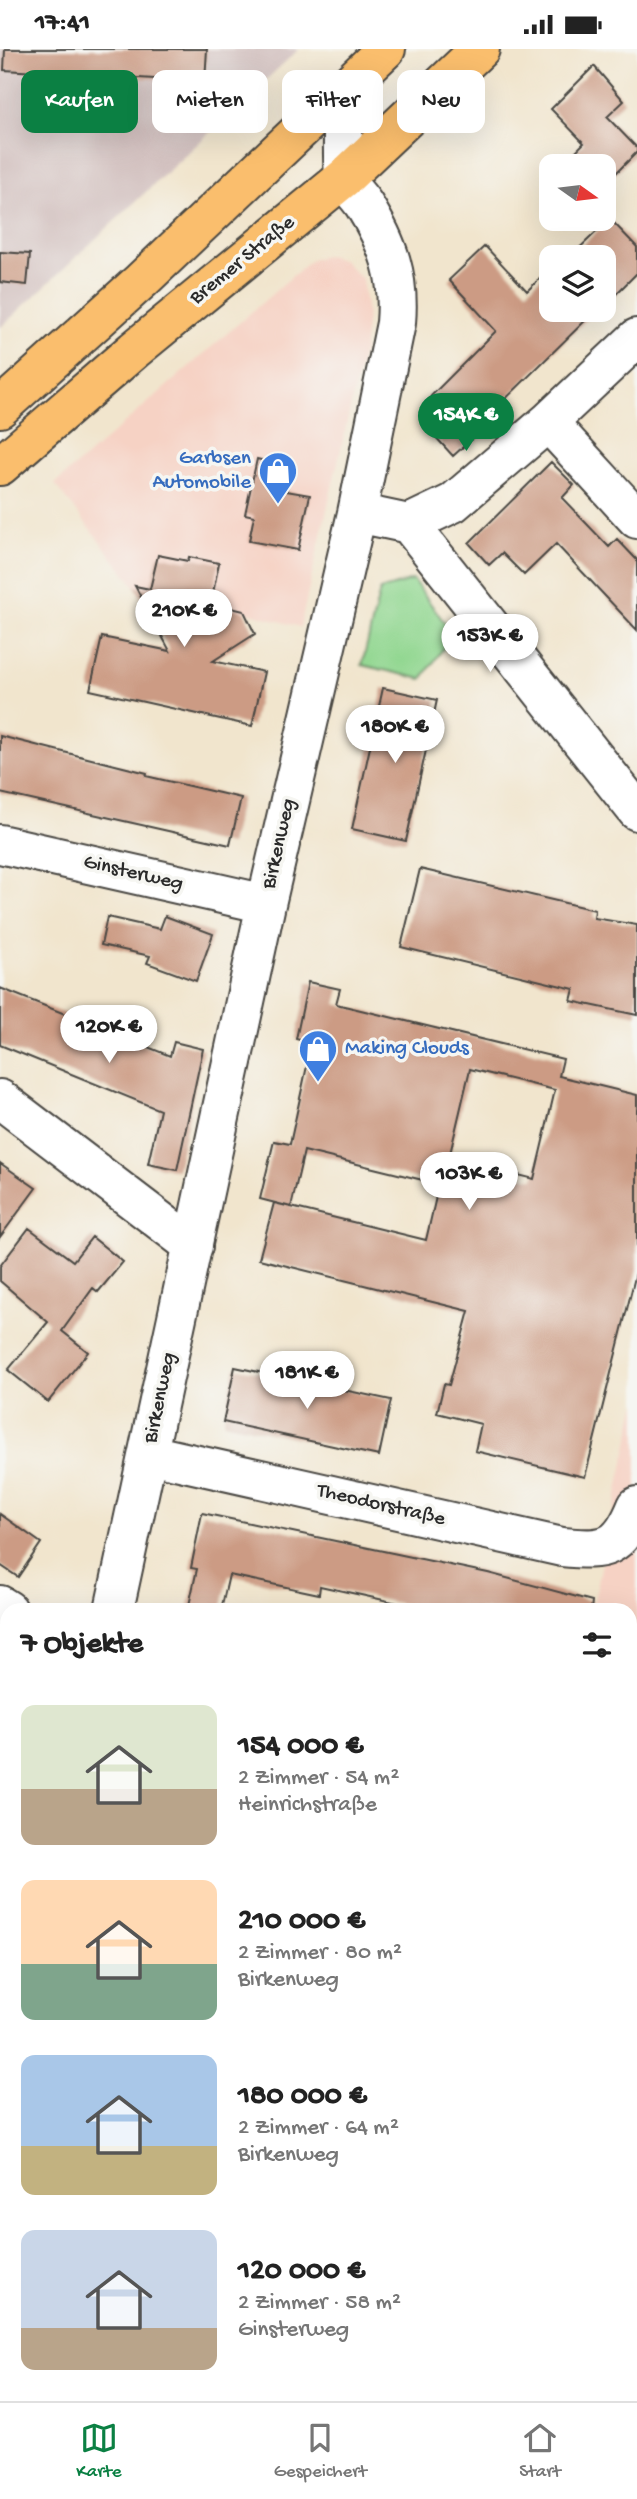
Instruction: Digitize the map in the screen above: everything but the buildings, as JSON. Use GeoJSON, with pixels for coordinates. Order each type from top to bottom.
{"type":"FeatureCollection","features":[{"type":"Feature","properties":{"kind":"main road"},"geometry":{"type":"LineString","coordinates":[[362,70],[386,49]]}},
{"type":"Feature","properties":{"kind":"main road","name":"Bremer Straße"},"geometry":{"type":"LineString","coordinates":[[0,466],[134,349],[344,178],[480,49]]}},
{"type":"Feature","properties":{"kind":"main road"},"geometry":{"type":"LineString","coordinates":[[0,408],[141,281],[295,133]]}},
{"type":"Feature","properties":{"kind":"street"},"geometry":{"type":"LineString","coordinates":[[344,133],[344,178]]}},
{"type":"Feature","properties":{"kind":"street","name":"Birkenweg"},"geometry":{"type":"LineString","coordinates":[[116,1603],[167,1457],[193,1246],[267,904],[357,513],[396,323],[398,296],[393,269],[364,205],[344,178]]}},
{"type":"Feature","properties":{"kind":"street"},"geometry":{"type":"LineString","coordinates":[[357,513],[409,524],[453,503],[548,422],[637,338]]}},
{"type":"Feature","properties":{"kind":"street"},"geometry":{"type":"LineString","coordinates":[[548,422],[637,519]]}},
{"type":"Feature","properties":{"kind":"street"},"geometry":{"type":"LineString","coordinates":[[409,524],[637,811]]}},
{"type":"Feature","properties":{"kind":"street","name":"Ginsterweg"},"geometry":{"type":"LineString","coordinates":[[0,844],[267,904]]}},
{"type":"Feature","properties":{"kind":"street"},"geometry":{"type":"LineString","coordinates":[[0,1099],[193,1246]]}},
{"type":"Feature","properties":{"kind":"street","name":"Theodorstraße"},"geometry":{"type":"LineString","coordinates":[[167,1457],[562,1547],[588,1549],[613,1545],[630,1524],[637,1506]]}},
{"type":"Feature","properties":{"kind":"shaded area"},"geometry":{"type":"Polygon","coordinates":[[[0,49],[299,49],[268,78],[268,70],[152,70],[152,133],[209,133],[0,328],[0,49]]]}},
{"type":"Feature","properties":{"kind":"shaded area"},"geometry":{"type":"Polygon","coordinates":[[[327,255],[344,261],[362,279],[367,314],[363,352],[300,627],[135,586],[55,484],[311,260],[327,255]]]}},
{"type":"Feature","properties":{"kind":"shaded area"},"geometry":{"type":"Polygon","coordinates":[[[637,1402],[637,1603],[594,1603],[637,1402]]]}},
{"type":"Feature","properties":{"kind":"green space"},"geometry":{"type":"Polygon","coordinates":[[[413,580],[453,634],[422,679],[362,665],[380,590],[413,580]]]}},
{"type":"Feature","properties":{"kind":"place","name":"Garbsen Automobile"},"geometry":{"type":"Point","coordinates":[278,505]}},
{"type":"Feature","properties":{"kind":"place","name":"Making Clouds"},"geometry":{"type":"Point","coordinates":[318,1083]}}]}
